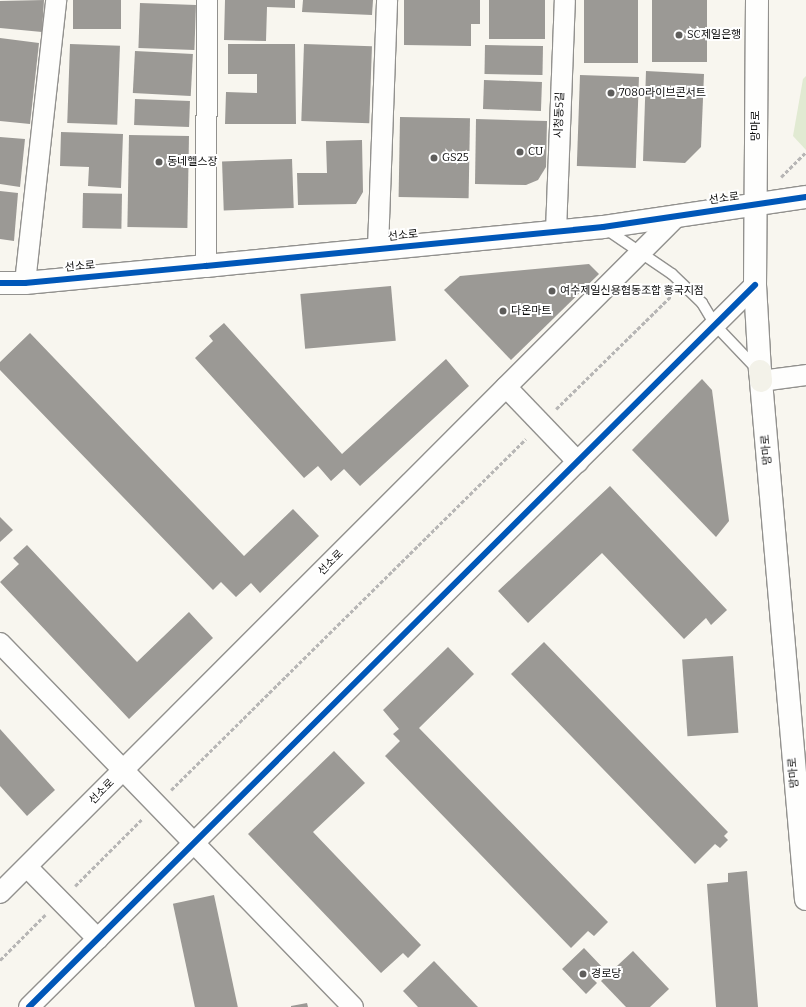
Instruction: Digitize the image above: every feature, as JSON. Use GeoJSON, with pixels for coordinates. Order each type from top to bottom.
{"type":"FeatureCollection","features":[{"type":"Feature","properties":{"kind":"street"},"geometry":{"type":"LineString","coordinates":[[25,283],[56,0]]}},
{"type":"Feature","properties":{"kind":"street"},"geometry":{"type":"LineString","coordinates":[[206,266],[207,0]]}},
{"type":"Feature","properties":{"kind":"street"},"geometry":{"type":"LineString","coordinates":[[378,248],[387,0]]}},
{"type":"Feature","properties":{"kind":"street","name":"시청동5길"},"geometry":{"type":"LineString","coordinates":[[556,231],[565,0]]}},
{"type":"Feature","properties":{"kind":"street","name":"망마로"},"geometry":{"type":"LineString","coordinates":[[757,0],[755,285],[760,376],[802,816],[806,899]]}},
{"type":"Feature","properties":{"kind":"street","name":"선소로"},"geometry":{"type":"LineString","coordinates":[[0,282],[25,283],[603,227],[806,197]]}},
{"type":"Feature","properties":{"kind":"street","name":"선소로"},"geometry":{"type":"LineString","coordinates":[[0,893],[678,215]]}},
{"type":"Feature","properties":{"kind":"street"},"geometry":{"type":"LineString","coordinates":[[29,1007],[716,326],[755,285]]}},
{"type":"Feature","properties":{"kind":"street"},"geometry":{"type":"LineString","coordinates":[[760,376],[806,375]]}},
{"type":"Feature","properties":{"kind":"street"},"geometry":{"type":"LineString","coordinates":[[506,387],[578,462]]}},
{"type":"Feature","properties":{"kind":"street"},"geometry":{"type":"LineString","coordinates":[[0,643],[353,1007]]}},
{"type":"Feature","properties":{"kind":"street"},"geometry":{"type":"LineString","coordinates":[[27,867],[98,939]]}},
{"type":"Feature","properties":{"kind":"lane"},"geometry":{"type":"LineString","coordinates":[[603,227],[661,265],[682,284],[702,303],[716,326],[760,376]]}},
{"type":"Feature","properties":{"kind":"path"},"geometry":{"type":"LineString","coordinates":[[0,960],[682,284]]}},
{"type":"Feature","properties":{"kind":"green space"},"geometry":{"type":"Polygon","coordinates":[[[806,76],[806,150],[793,136],[803,79],[806,76]]]}},
{"type":"Feature","properties":{"kind":"building"},"geometry":{"type":"Polygon","coordinates":[[[44,0],[42,32],[0,28],[0,1],[44,0]]]}},
{"type":"Feature","properties":{"kind":"building"},"geometry":{"type":"Polygon","coordinates":[[[73,0],[121,0],[121,29],[73,29],[73,0]]]}},
{"type":"Feature","properties":{"kind":"building"},"geometry":{"type":"Polygon","coordinates":[[[225,0],[295,0],[295,8],[267,7],[266,41],[224,40],[225,0]]]}},
{"type":"Feature","properties":{"kind":"building"},"geometry":{"type":"Polygon","coordinates":[[[303,0],[373,0],[372,15],[302,12],[303,0]]]}},
{"type":"Feature","properties":{"kind":"building"},"geometry":{"type":"Polygon","coordinates":[[[404,0],[480,0],[480,24],[471,24],[471,46],[404,45],[404,0]]]}},
{"type":"Feature","properties":{"kind":"building"},"geometry":{"type":"Polygon","coordinates":[[[489,0],[545,0],[545,39],[489,39],[489,0]]]}},
{"type":"Feature","properties":{"kind":"building"},"geometry":{"type":"Polygon","coordinates":[[[584,0],[638,0],[638,63],[584,63],[584,0]]]}},
{"type":"Feature","properties":{"kind":"building"},"geometry":{"type":"Polygon","coordinates":[[[652,0],[707,0],[707,62],[652,62],[652,0]]]}},
{"type":"Feature","properties":{"kind":"building"},"geometry":{"type":"Polygon","coordinates":[[[140,3],[196,5],[194,50],[138,48],[140,3]]]}},
{"type":"Feature","properties":{"kind":"building"},"geometry":{"type":"Polygon","coordinates":[[[0,38],[39,43],[30,124],[0,121],[0,38]]]}},
{"type":"Feature","properties":{"kind":"building"},"geometry":{"type":"Polygon","coordinates":[[[70,44],[120,46],[117,125],[67,123],[70,44]]]}},
{"type":"Feature","properties":{"kind":"building"},"geometry":{"type":"Polygon","coordinates":[[[228,44],[295,44],[296,124],[225,124],[226,92],[257,93],[257,74],[228,74],[228,44]]]}},
{"type":"Feature","properties":{"kind":"building"},"geometry":{"type":"Polygon","coordinates":[[[304,44],[372,46],[369,123],[301,121],[304,44]]]}},
{"type":"Feature","properties":{"kind":"building"},"geometry":{"type":"Polygon","coordinates":[[[485,45],[543,46],[542,75],[484,74],[485,45]]]}},
{"type":"Feature","properties":{"kind":"building"},"geometry":{"type":"Polygon","coordinates":[[[135,51],[193,54],[191,96],[133,93],[135,51]]]}},
{"type":"Feature","properties":{"kind":"building"},"geometry":{"type":"Polygon","coordinates":[[[646,71],[704,74],[701,147],[685,163],[643,161],[646,71]]]}},
{"type":"Feature","properties":{"kind":"building"},"geometry":{"type":"Polygon","coordinates":[[[580,75],[639,77],[636,168],[577,166],[580,75]]]}},
{"type":"Feature","properties":{"kind":"building"},"geometry":{"type":"Polygon","coordinates":[[[484,80],[542,82],[541,111],[483,109],[484,80]]]}},
{"type":"Feature","properties":{"kind":"building"},"geometry":{"type":"Polygon","coordinates":[[[135,99],[190,101],[189,127],[134,125],[135,99]]]}},
{"type":"Feature","properties":{"kind":"building"},"geometry":{"type":"Polygon","coordinates":[[[400,117],[470,118],[469,198],[399,197],[400,117]]]}},
{"type":"Feature","properties":{"kind":"building"},"geometry":{"type":"Polygon","coordinates":[[[476,119],[547,121],[546,167],[538,180],[526,185],[475,184],[476,119]]]}},
{"type":"Feature","properties":{"kind":"building"},"geometry":{"type":"Polygon","coordinates":[[[61,132],[123,134],[121,188],[88,186],[89,167],[60,166],[61,132]]]}},
{"type":"Feature","properties":{"kind":"building"},"geometry":{"type":"Polygon","coordinates":[[[129,135],[189,136],[187,228],[127,227],[129,135]]]}},
{"type":"Feature","properties":{"kind":"building"},"geometry":{"type":"Polygon","coordinates":[[[0,137],[25,139],[20,187],[0,184],[0,137]]]}},
{"type":"Feature","properties":{"kind":"building"},"geometry":{"type":"Polygon","coordinates":[[[362,140],[363,192],[356,204],[298,205],[297,173],[327,173],[326,141],[362,140]]]}},
{"type":"Feature","properties":{"kind":"building"},"geometry":{"type":"Polygon","coordinates":[[[292,159],[294,208],[224,210],[222,161],[292,159]]]}},
{"type":"Feature","properties":{"kind":"building"},"geometry":{"type":"Polygon","coordinates":[[[0,191],[18,193],[14,241],[0,239],[0,191]]]}},
{"type":"Feature","properties":{"kind":"building"},"geometry":{"type":"Polygon","coordinates":[[[83,193],[122,194],[121,229],[82,228],[83,193]]]}},
{"type":"Feature","properties":{"kind":"building"},"geometry":{"type":"Polygon","coordinates":[[[589,264],[599,274],[511,360],[444,290],[460,276],[589,264]]]}},
{"type":"Feature","properties":{"kind":"building"},"geometry":{"type":"Polygon","coordinates":[[[391,286],[396,341],[305,349],[300,294],[391,286]]]}},
{"type":"Feature","properties":{"kind":"building"},"geometry":{"type":"Polygon","coordinates":[[[224,323],[342,454],[446,359],[469,386],[360,486],[344,469],[331,481],[318,466],[304,478],[195,358],[213,341],[209,336],[224,323]]]}},
{"type":"Feature","properties":{"kind":"building"},"geometry":{"type":"Polygon","coordinates":[[[30,333],[244,556],[293,509],[319,536],[260,593],[251,583],[236,597],[221,582],[213,590],[0,370],[0,362],[30,333]]]}},
{"type":"Feature","properties":{"kind":"building"},"geometry":{"type":"Polygon","coordinates":[[[702,379],[712,390],[729,521],[716,537],[632,450],[702,379]]]}},
{"type":"Feature","properties":{"kind":"building"},"geometry":{"type":"Polygon","coordinates":[[[610,486],[727,610],[711,625],[706,618],[684,639],[602,553],[528,623],[498,591],[610,486]]]}},
{"type":"Feature","properties":{"kind":"building"},"geometry":{"type":"Polygon","coordinates":[[[0,517],[13,530],[0,542],[0,517]]]}},
{"type":"Feature","properties":{"kind":"building"},"geometry":{"type":"Polygon","coordinates":[[[27,545],[137,662],[189,612],[213,638],[129,719],[0,582],[19,564],[13,558],[27,545]]]}},
{"type":"Feature","properties":{"kind":"building"},"geometry":{"type":"Polygon","coordinates":[[[544,642],[728,832],[724,836],[728,840],[720,848],[715,844],[695,864],[511,674],[544,642]]]}},
{"type":"Feature","properties":{"kind":"building"},"geometry":{"type":"Polygon","coordinates":[[[448,647],[474,674],[419,728],[608,922],[594,936],[588,931],[571,948],[385,756],[400,741],[393,734],[399,729],[383,710],[448,647]]]}},
{"type":"Feature","properties":{"kind":"building"},"geometry":{"type":"Polygon","coordinates":[[[733,656],[738,733],[687,736],[682,660],[733,656]]]}},
{"type":"Feature","properties":{"kind":"building"},"geometry":{"type":"Polygon","coordinates":[[[0,729],[55,790],[27,816],[0,786],[0,729]]]}},
{"type":"Feature","properties":{"kind":"building"},"geometry":{"type":"Polygon","coordinates":[[[334,751],[365,783],[313,832],[421,945],[408,958],[403,953],[381,973],[248,834],[334,751]]]}},
{"type":"Feature","properties":{"kind":"building"},"geometry":{"type":"Polygon","coordinates":[[[747,871],[758,1007],[716,1007],[707,884],[728,882],[728,873],[747,871]]]}},
{"type":"Feature","properties":{"kind":"building"},"geometry":{"type":"Polygon","coordinates":[[[214,895],[238,1007],[195,1007],[173,904],[214,895]]]}},
{"type":"Feature","properties":{"kind":"building","name":"경로당"},"geometry":{"type":"Polygon","coordinates":[[[584,948],[604,969],[593,979],[597,983],[586,994],[562,969],[584,948]]]}},
{"type":"Feature","properties":{"kind":"building"},"geometry":{"type":"Polygon","coordinates":[[[633,951],[669,989],[650,1007],[626,1007],[601,981],[633,951]]]}},
{"type":"Feature","properties":{"kind":"building"},"geometry":{"type":"Polygon","coordinates":[[[434,961],[478,1007],[418,1007],[403,991],[434,961]]]}},
{"type":"Feature","properties":{"kind":"building"},"geometry":{"type":"Polygon","coordinates":[[[307,1003],[308,1007],[291,1007],[291,1006],[307,1003]]]}},
{"type":"Feature","properties":{"kind":"cycle path"},"geometry":{"type":"LineString","coordinates":[[0,283],[25,283],[603,227],[806,197]]}},
{"type":"Feature","properties":{"kind":"cycle path"},"geometry":{"type":"LineString","coordinates":[[29,1007],[755,285]]}},
{"type":"Feature","properties":{"kind":"place","name":"SC제일은행"},"geometry":{"type":"Point","coordinates":[679,35]}},
{"type":"Feature","properties":{"kind":"place","name":"7080라이브콘서트"},"geometry":{"type":"Point","coordinates":[611,93]}},
{"type":"Feature","properties":{"kind":"place","name":"CU"},"geometry":{"type":"Point","coordinates":[520,152]}},
{"type":"Feature","properties":{"kind":"place","name":"GS25"},"geometry":{"type":"Point","coordinates":[434,158]}},
{"type":"Feature","properties":{"kind":"place","name":"동네헬스장"},"geometry":{"type":"Point","coordinates":[159,162]}},
{"type":"Feature","properties":{"kind":"place","name":"여수제일신용협동조합 흥국지점"},"geometry":{"type":"Point","coordinates":[552,291]}},
{"type":"Feature","properties":{"kind":"place","name":"다온마트"},"geometry":{"type":"Point","coordinates":[503,311]}},
{"type":"Feature","properties":{"kind":"place","name":"경로당"},"geometry":{"type":"Point","coordinates":[583,974]}}]}
